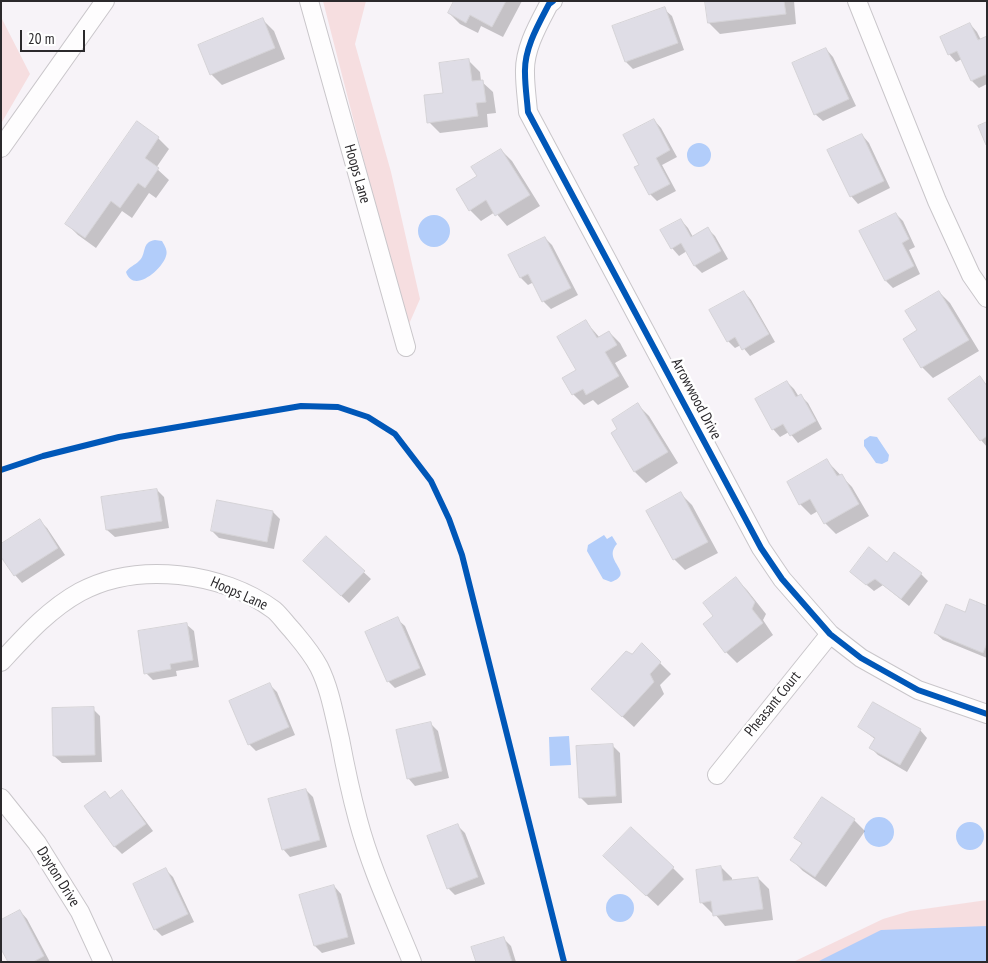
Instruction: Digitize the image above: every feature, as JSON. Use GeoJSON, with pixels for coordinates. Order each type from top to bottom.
{"type":"FeatureCollection","features":[{"type":"Feature","properties":{"kind":"street"},"geometry":{"type":"LineString","coordinates":[[1,148],[105,1]]}},
{"type":"Feature","properties":{"kind":"street","name":"Hoops Lane"},"geometry":{"type":"LineString","coordinates":[[309,1],[406,347]]}},
{"type":"Feature","properties":{"kind":"street","name":"Arrowwood Drive"},"geometry":{"type":"LineString","coordinates":[[552,1],[536,30],[524,72],[528,112],[761,548],[782,579],[830,634],[861,658],[918,690],[987,714]]}},
{"type":"Feature","properties":{"kind":"street"},"geometry":{"type":"LineString","coordinates":[[857,1],[937,202],[971,275],[987,298]]}},
{"type":"Feature","properties":{"kind":"street","name":"Hoops Lane"},"geometry":{"type":"LineString","coordinates":[[1,662],[56,607],[81,591],[103,582],[127,576],[171,574],[195,577],[222,584],[263,603],[276,612],[307,646],[327,686],[349,784],[369,857],[412,962]]}},
{"type":"Feature","properties":{"kind":"street","name":"Pheasant Court"},"geometry":{"type":"LineString","coordinates":[[717,775],[830,634]]}},
{"type":"Feature","properties":{"kind":"street","name":"Dayton Drive"},"geometry":{"type":"LineString","coordinates":[[1,798],[37,843],[80,912],[103,962]]}},
{"type":"Feature","properties":{"kind":"shaded area"},"geometry":{"type":"Polygon","coordinates":[[[323,1],[366,1],[355,44],[391,172],[420,299],[409,324],[371,188],[323,1]]]}},
{"type":"Feature","properties":{"kind":"shaded area"},"geometry":{"type":"Polygon","coordinates":[[[1,17],[30,74],[2,122],[1,122],[1,17]]]}},
{"type":"Feature","properties":{"kind":"shaded area"},"geometry":{"type":"Polygon","coordinates":[[[987,900],[987,962],[793,962],[883,919],[910,911],[987,900]]]}},
{"type":"Feature","properties":{"kind":"water"},"geometry":{"type":"Polygon","coordinates":[[[699,143],[708,146],[711,155],[708,164],[699,167],[690,164],[687,155],[690,146],[699,143]]]}},
{"type":"Feature","properties":{"kind":"water"},"geometry":{"type":"Polygon","coordinates":[[[434,215],[446,219],[450,231],[446,243],[434,247],[422,243],[418,231],[422,219],[434,215]]]}},
{"type":"Feature","properties":{"kind":"water"},"geometry":{"type":"Polygon","coordinates":[[[155,240],[162,241],[167,254],[159,268],[147,277],[135,281],[126,272],[141,258],[148,243],[155,240]]]}},
{"type":"Feature","properties":{"kind":"water"},"geometry":{"type":"Polygon","coordinates":[[[870,436],[877,437],[889,455],[888,461],[882,464],[876,463],[864,446],[864,440],[870,436]]]}},
{"type":"Feature","properties":{"kind":"water"},"geometry":{"type":"Polygon","coordinates":[[[604,535],[607,539],[612,536],[617,544],[613,550],[613,556],[621,575],[611,582],[603,579],[587,551],[588,545],[604,535]]]}},
{"type":"Feature","properties":{"kind":"water"},"geometry":{"type":"Polygon","coordinates":[[[569,736],[571,765],[550,766],[549,737],[569,736]]]}},
{"type":"Feature","properties":{"kind":"water"},"geometry":{"type":"Polygon","coordinates":[[[879,817],[890,821],[894,832],[890,843],[879,847],[868,843],[864,832],[868,821],[879,817]]]}},
{"type":"Feature","properties":{"kind":"water"},"geometry":{"type":"Polygon","coordinates":[[[970,822],[980,826],[984,836],[980,846],[970,850],[960,846],[956,836],[960,826],[970,822]]]}},
{"type":"Feature","properties":{"kind":"water"},"geometry":{"type":"Polygon","coordinates":[[[620,894],[630,898],[634,908],[630,918],[620,922],[610,918],[606,908],[610,898],[620,894]]]}},
{"type":"Feature","properties":{"kind":"water"},"geometry":{"type":"Polygon","coordinates":[[[987,926],[987,962],[817,962],[881,930],[987,926]]]}},
{"type":"Feature","properties":{"kind":"building"},"geometry":{"type":"Polygon","coordinates":[[[454,1],[506,1],[492,27],[470,15],[466,23],[448,13],[454,1]]]}},
{"type":"Feature","properties":{"kind":"building"},"geometry":{"type":"Polygon","coordinates":[[[705,1],[784,1],[786,14],[708,23],[705,1]]]}},
{"type":"Feature","properties":{"kind":"building"},"geometry":{"type":"Polygon","coordinates":[[[665,7],[678,43],[625,62],[612,26],[665,7]]]}},
{"type":"Feature","properties":{"kind":"building"},"geometry":{"type":"Polygon","coordinates":[[[263,18],[275,48],[210,75],[198,45],[263,18]]]}},
{"type":"Feature","properties":{"kind":"building"},"geometry":{"type":"Polygon","coordinates":[[[970,23],[978,40],[987,36],[987,74],[971,81],[957,51],[948,55],[940,37],[970,23]]]}},
{"type":"Feature","properties":{"kind":"building"},"geometry":{"type":"Polygon","coordinates":[[[826,48],[849,99],[814,115],[792,63],[826,48]]]}},
{"type":"Feature","properties":{"kind":"building"},"geometry":{"type":"Polygon","coordinates":[[[469,59],[472,81],[483,80],[486,102],[476,103],[478,116],[427,123],[424,95],[443,93],[439,63],[469,59]]]}},
{"type":"Feature","properties":{"kind":"building"},"geometry":{"type":"Polygon","coordinates":[[[654,119],[670,150],[656,158],[670,184],[649,195],[634,167],[639,165],[623,135],[654,119]]]}},
{"type":"Feature","properties":{"kind":"building"},"geometry":{"type":"Polygon","coordinates":[[[137,121],[159,137],[145,158],[159,168],[145,188],[138,183],[120,208],[111,201],[85,238],[65,224],[137,121]]]}},
{"type":"Feature","properties":{"kind":"building"},"geometry":{"type":"Polygon","coordinates":[[[987,122],[987,144],[986,145],[978,126],[987,122]]]}},
{"type":"Feature","properties":{"kind":"building"},"geometry":{"type":"Polygon","coordinates":[[[862,134],[884,181],[850,197],[827,150],[862,134]]]}},
{"type":"Feature","properties":{"kind":"building"},"geometry":{"type":"Polygon","coordinates":[[[501,149],[530,195],[495,216],[486,200],[469,211],[456,189],[477,176],[471,167],[501,149]]]}},
{"type":"Feature","properties":{"kind":"building"},"geometry":{"type":"Polygon","coordinates":[[[896,213],[909,239],[902,243],[914,266],[885,281],[859,231],[896,213]]]}},
{"type":"Feature","properties":{"kind":"building"},"geometry":{"type":"Polygon","coordinates":[[[681,219],[691,237],[708,227],[721,251],[694,266],[681,243],[671,249],[660,230],[681,219]]]}},
{"type":"Feature","properties":{"kind":"building"},"geometry":{"type":"Polygon","coordinates":[[[545,237],[571,288],[542,302],[528,274],[520,278],[508,255],[545,237]]]}},
{"type":"Feature","properties":{"kind":"building"},"geometry":{"type":"Polygon","coordinates":[[[744,291],[769,334],[742,350],[735,337],[727,342],[709,310],[744,291]]]}},
{"type":"Feature","properties":{"kind":"building"},"geometry":{"type":"Polygon","coordinates":[[[939,291],[969,340],[921,368],[903,339],[917,330],[905,311],[939,291]]]}},
{"type":"Feature","properties":{"kind":"building"},"geometry":{"type":"Polygon","coordinates":[[[586,320],[597,338],[609,331],[617,345],[605,352],[619,376],[586,395],[583,389],[572,395],[562,378],[576,370],[557,337],[586,320]]]}},
{"type":"Feature","properties":{"kind":"building"},"geometry":{"type":"Polygon","coordinates":[[[980,376],[987,386],[987,436],[980,441],[948,399],[980,376]]]}},
{"type":"Feature","properties":{"kind":"building"},"geometry":{"type":"Polygon","coordinates":[[[787,381],[796,397],[801,394],[816,421],[790,436],[783,424],[772,430],[755,399],[787,381]]]}},
{"type":"Feature","properties":{"kind":"building"},"geometry":{"type":"Polygon","coordinates":[[[638,403],[668,452],[634,472],[611,433],[617,429],[612,420],[638,403]]]}},
{"type":"Feature","properties":{"kind":"building"},"geometry":{"type":"Polygon","coordinates":[[[827,459],[837,476],[842,474],[859,504],[824,524],[810,499],[799,505],[787,482],[827,459]]]}},
{"type":"Feature","properties":{"kind":"building"},"geometry":{"type":"Polygon","coordinates":[[[157,489],[162,521],[106,530],[101,497],[157,489]]]}},
{"type":"Feature","properties":{"kind":"building"},"geometry":{"type":"Polygon","coordinates":[[[681,492],[708,542],[673,560],[646,511],[681,492]]]}},
{"type":"Feature","properties":{"kind":"building"},"geometry":{"type":"Polygon","coordinates":[[[217,500],[273,511],[267,542],[211,531],[217,500]]]}},
{"type":"Feature","properties":{"kind":"building"},"geometry":{"type":"Polygon","coordinates":[[[40,519],[58,548],[14,576],[1,557],[1,544],[40,519]]]}},
{"type":"Feature","properties":{"kind":"building"},"geometry":{"type":"Polygon","coordinates":[[[326,536],[365,571],[341,596],[303,561],[326,536]]]}},
{"type":"Feature","properties":{"kind":"building"},"geometry":{"type":"Polygon","coordinates":[[[869,547],[887,562],[894,552],[922,573],[901,599],[875,579],[866,585],[850,572],[869,547]]]}},
{"type":"Feature","properties":{"kind":"building"},"geometry":{"type":"Polygon","coordinates":[[[736,577],[755,602],[752,609],[763,623],[725,653],[703,624],[713,616],[703,603],[736,577]]]}},
{"type":"Feature","properties":{"kind":"building"},"geometry":{"type":"Polygon","coordinates":[[[970,599],[987,606],[987,643],[983,653],[934,633],[946,604],[965,612],[970,599]]]}},
{"type":"Feature","properties":{"kind":"building"},"geometry":{"type":"Polygon","coordinates":[[[398,617],[420,668],[387,682],[365,632],[398,617]]]}},
{"type":"Feature","properties":{"kind":"building"},"geometry":{"type":"Polygon","coordinates":[[[187,623],[193,660],[170,664],[171,669],[144,674],[138,631],[187,623]]]}},
{"type":"Feature","properties":{"kind":"building"},"geometry":{"type":"Polygon","coordinates":[[[642,643],[661,662],[650,674],[654,682],[622,717],[591,689],[626,651],[632,654],[642,643]]]}},
{"type":"Feature","properties":{"kind":"building"},"geometry":{"type":"Polygon","coordinates":[[[270,683],[289,727],[248,745],[229,701],[270,683]]]}},
{"type":"Feature","properties":{"kind":"building"},"geometry":{"type":"Polygon","coordinates":[[[873,702],[921,729],[900,765],[869,748],[875,738],[858,727],[873,702]]]}},
{"type":"Feature","properties":{"kind":"building"},"geometry":{"type":"Polygon","coordinates":[[[94,707],[95,755],[53,756],[52,708],[94,707]]]}},
{"type":"Feature","properties":{"kind":"building"},"geometry":{"type":"Polygon","coordinates":[[[431,722],[442,771],[407,779],[396,730],[431,722]]]}},
{"type":"Feature","properties":{"kind":"building"},"geometry":{"type":"Polygon","coordinates":[[[613,744],[616,796],[579,798],[576,746],[613,744]]]}},
{"type":"Feature","properties":{"kind":"building"},"geometry":{"type":"Polygon","coordinates":[[[306,789],[320,840],[282,850],[268,799],[306,789]]]}},
{"type":"Feature","properties":{"kind":"building"},"geometry":{"type":"Polygon","coordinates":[[[122,790],[146,824],[114,847],[84,806],[105,791],[110,798],[122,790]]]}},
{"type":"Feature","properties":{"kind":"building"},"geometry":{"type":"Polygon","coordinates":[[[822,797],[855,819],[815,877],[790,860],[802,843],[794,838],[822,797]]]}},
{"type":"Feature","properties":{"kind":"building"},"geometry":{"type":"Polygon","coordinates":[[[458,824],[478,877],[447,889],[427,836],[458,824]]]}},
{"type":"Feature","properties":{"kind":"building"},"geometry":{"type":"Polygon","coordinates":[[[631,827],[674,867],[646,896],[603,856],[631,827]]]}},
{"type":"Feature","properties":{"kind":"building"},"geometry":{"type":"Polygon","coordinates":[[[721,866],[723,881],[758,877],[763,909],[713,916],[711,901],[700,903],[696,870],[721,866]]]}},
{"type":"Feature","properties":{"kind":"building"},"geometry":{"type":"Polygon","coordinates":[[[166,868],[188,914],[154,930],[133,884],[166,868]]]}},
{"type":"Feature","properties":{"kind":"building"},"geometry":{"type":"Polygon","coordinates":[[[334,885],[348,937],[314,946],[299,895],[334,885]]]}},
{"type":"Feature","properties":{"kind":"building"},"geometry":{"type":"Polygon","coordinates":[[[20,910],[44,956],[33,962],[8,962],[1,949],[1,920],[20,910]]]}},
{"type":"Feature","properties":{"kind":"building"},"geometry":{"type":"Polygon","coordinates":[[[504,937],[512,962],[476,962],[471,947],[504,937]]]}},
{"type":"Feature","properties":{"kind":"cycle path"},"geometry":{"type":"LineString","coordinates":[[553,1],[549,4],[529,46],[525,64],[528,112],[761,548],[782,579],[830,634],[861,658],[918,690],[987,714]]}},
{"type":"Feature","properties":{"kind":"cycle path"},"geometry":{"type":"LineString","coordinates":[[1,470],[43,456],[119,437],[301,406],[338,407],[368,417],[395,434],[431,481],[449,519],[462,555],[564,962]]}}]}
